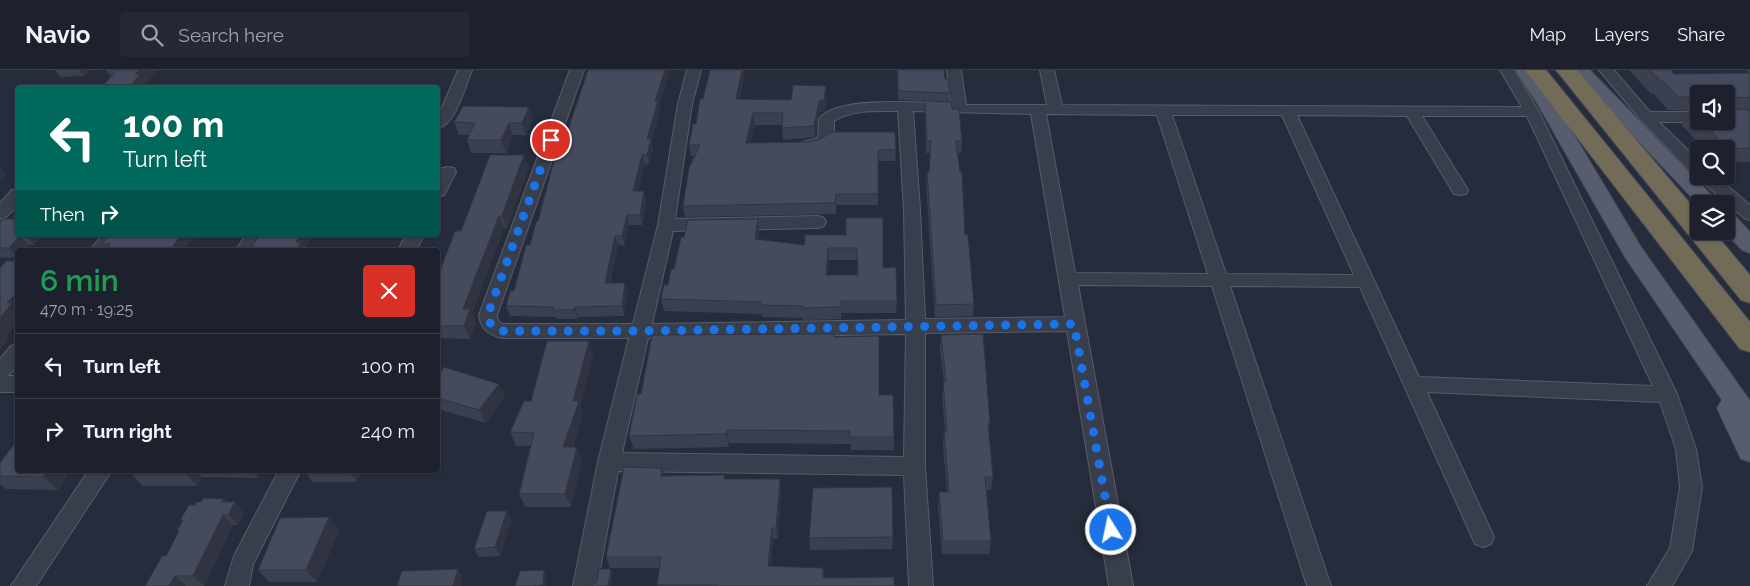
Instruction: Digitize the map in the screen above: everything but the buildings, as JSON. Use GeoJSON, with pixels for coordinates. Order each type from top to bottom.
{"type":"FeatureCollection","features":[{"type":"Feature","properties":{"kind":"highway"},"geometry":{"type":"LineString","coordinates":[[1535,70],[1750,342]]}},
{"type":"Feature","properties":{"kind":"highway"},"geometry":{"type":"LineString","coordinates":[[1566,70],[1690,220]]}},
{"type":"Feature","properties":{"kind":"highway"},"geometry":{"type":"LineString","coordinates":[[1706,240],[1750,293]]}},
{"type":"Feature","properties":{"kind":"main road"},"geometry":{"type":"LineString","coordinates":[[1524,70],[1546,103],[1633,252],[1750,421]]}},
{"type":"Feature","properties":{"kind":"main road"},"geometry":{"type":"LineString","coordinates":[[1580,70],[1701,195]]}},
{"type":"Feature","properties":{"kind":"main road"},"geometry":{"type":"LineString","coordinates":[[1735,229],[1750,245]]}},
{"type":"Feature","properties":{"kind":"main road"},"geometry":{"type":"LineString","coordinates":[[1688,330],[1694,350],[1736,419],[1750,451]]}},
{"type":"Feature","properties":{"kind":"street"},"geometry":{"type":"LineString","coordinates":[[440,122],[445,118],[465,70]]}},
{"type":"Feature","properties":{"kind":"street"},"geometry":{"type":"LineString","coordinates":[[577,70],[488,314],[488,321],[494,329],[501,331],[641,331],[1074,324]]}},
{"type":"Feature","properties":{"kind":"street"},"geometry":{"type":"LineString","coordinates":[[585,586],[609,462],[666,225],[685,104],[694,70]]}},
{"type":"Feature","properties":{"kind":"street"},"geometry":{"type":"LineString","coordinates":[[954,70],[959,109]]}},
{"type":"Feature","properties":{"kind":"street"},"geometry":{"type":"LineString","coordinates":[[1047,70],[1047,110],[1067,279],[1121,586]]}},
{"type":"Feature","properties":{"kind":"street"},"geometry":{"type":"LineString","coordinates":[[1507,70],[1532,112],[1667,394],[1686,449],[1691,487],[1681,551],[1659,586]]}},
{"type":"Feature","properties":{"kind":"street"},"geometry":{"type":"LineString","coordinates":[[1606,70],[1646,117],[1690,161]]}},
{"type":"Feature","properties":{"kind":"street"},"geometry":{"type":"LineString","coordinates":[[905,107],[912,210],[916,328],[914,466],[921,586]]}},
{"type":"Feature","properties":{"kind":"street"},"geometry":{"type":"LineString","coordinates":[[790,146],[810,146],[823,142],[826,139],[826,118],[834,112],[848,109],[905,107],[1047,110],[1532,112]]}},
{"type":"Feature","properties":{"kind":"street"},"geometry":{"type":"LineString","coordinates":[[1162,110],[1319,586]]}},
{"type":"Feature","properties":{"kind":"street"},"geometry":{"type":"LineString","coordinates":[[1288,111],[1483,537]]}},
{"type":"Feature","properties":{"kind":"street"},"geometry":{"type":"LineString","coordinates":[[1412,112],[1460,190]]}},
{"type":"Feature","properties":{"kind":"street"},"geometry":{"type":"LineString","coordinates":[[1646,117],[1690,117]]}},
{"type":"Feature","properties":{"kind":"street"},"geometry":{"type":"LineString","coordinates":[[440,188],[448,172]]}},
{"type":"Feature","properties":{"kind":"street"},"geometry":{"type":"LineString","coordinates":[[1716,185],[1728,195]]}},
{"type":"Feature","properties":{"kind":"street"},"geometry":{"type":"LineString","coordinates":[[1735,196],[1750,196]]}},
{"type":"Feature","properties":{"kind":"street"},"geometry":{"type":"LineString","coordinates":[[0,213],[15,197]]}},
{"type":"Feature","properties":{"kind":"street"},"geometry":{"type":"LineString","coordinates":[[1735,201],[1750,214]]}},
{"type":"Feature","properties":{"kind":"street"},"geometry":{"type":"LineString","coordinates":[[666,225],[818,222]]}},
{"type":"Feature","properties":{"kind":"street"},"geometry":{"type":"LineString","coordinates":[[101,248],[110,237]]}},
{"type":"Feature","properties":{"kind":"street"},"geometry":{"type":"LineString","coordinates":[[246,248],[253,237]]}},
{"type":"Feature","properties":{"kind":"street"},"geometry":{"type":"LineString","coordinates":[[1067,279],[1366,281]]}},
{"type":"Feature","properties":{"kind":"street"},"geometry":{"type":"LineString","coordinates":[[15,355],[4,371],[15,381]]}},
{"type":"Feature","properties":{"kind":"street"},"geometry":{"type":"LineString","coordinates":[[1413,384],[1667,394]]}},
{"type":"Feature","properties":{"kind":"street"},"geometry":{"type":"LineString","coordinates":[[609,462],[914,466]]}},
{"type":"Feature","properties":{"kind":"street"},"geometry":{"type":"LineString","coordinates":[[23,586],[98,473]]}},
{"type":"Feature","properties":{"kind":"street"},"geometry":{"type":"LineString","coordinates":[[237,586],[242,563],[288,473]]}},
{"type":"Feature","properties":{"kind":"route"},"geometry":{"type":"LineString","coordinates":[[551,140],[488,314],[488,321],[494,329],[501,331],[641,331],[1074,324],[1111,530]]}}]}
